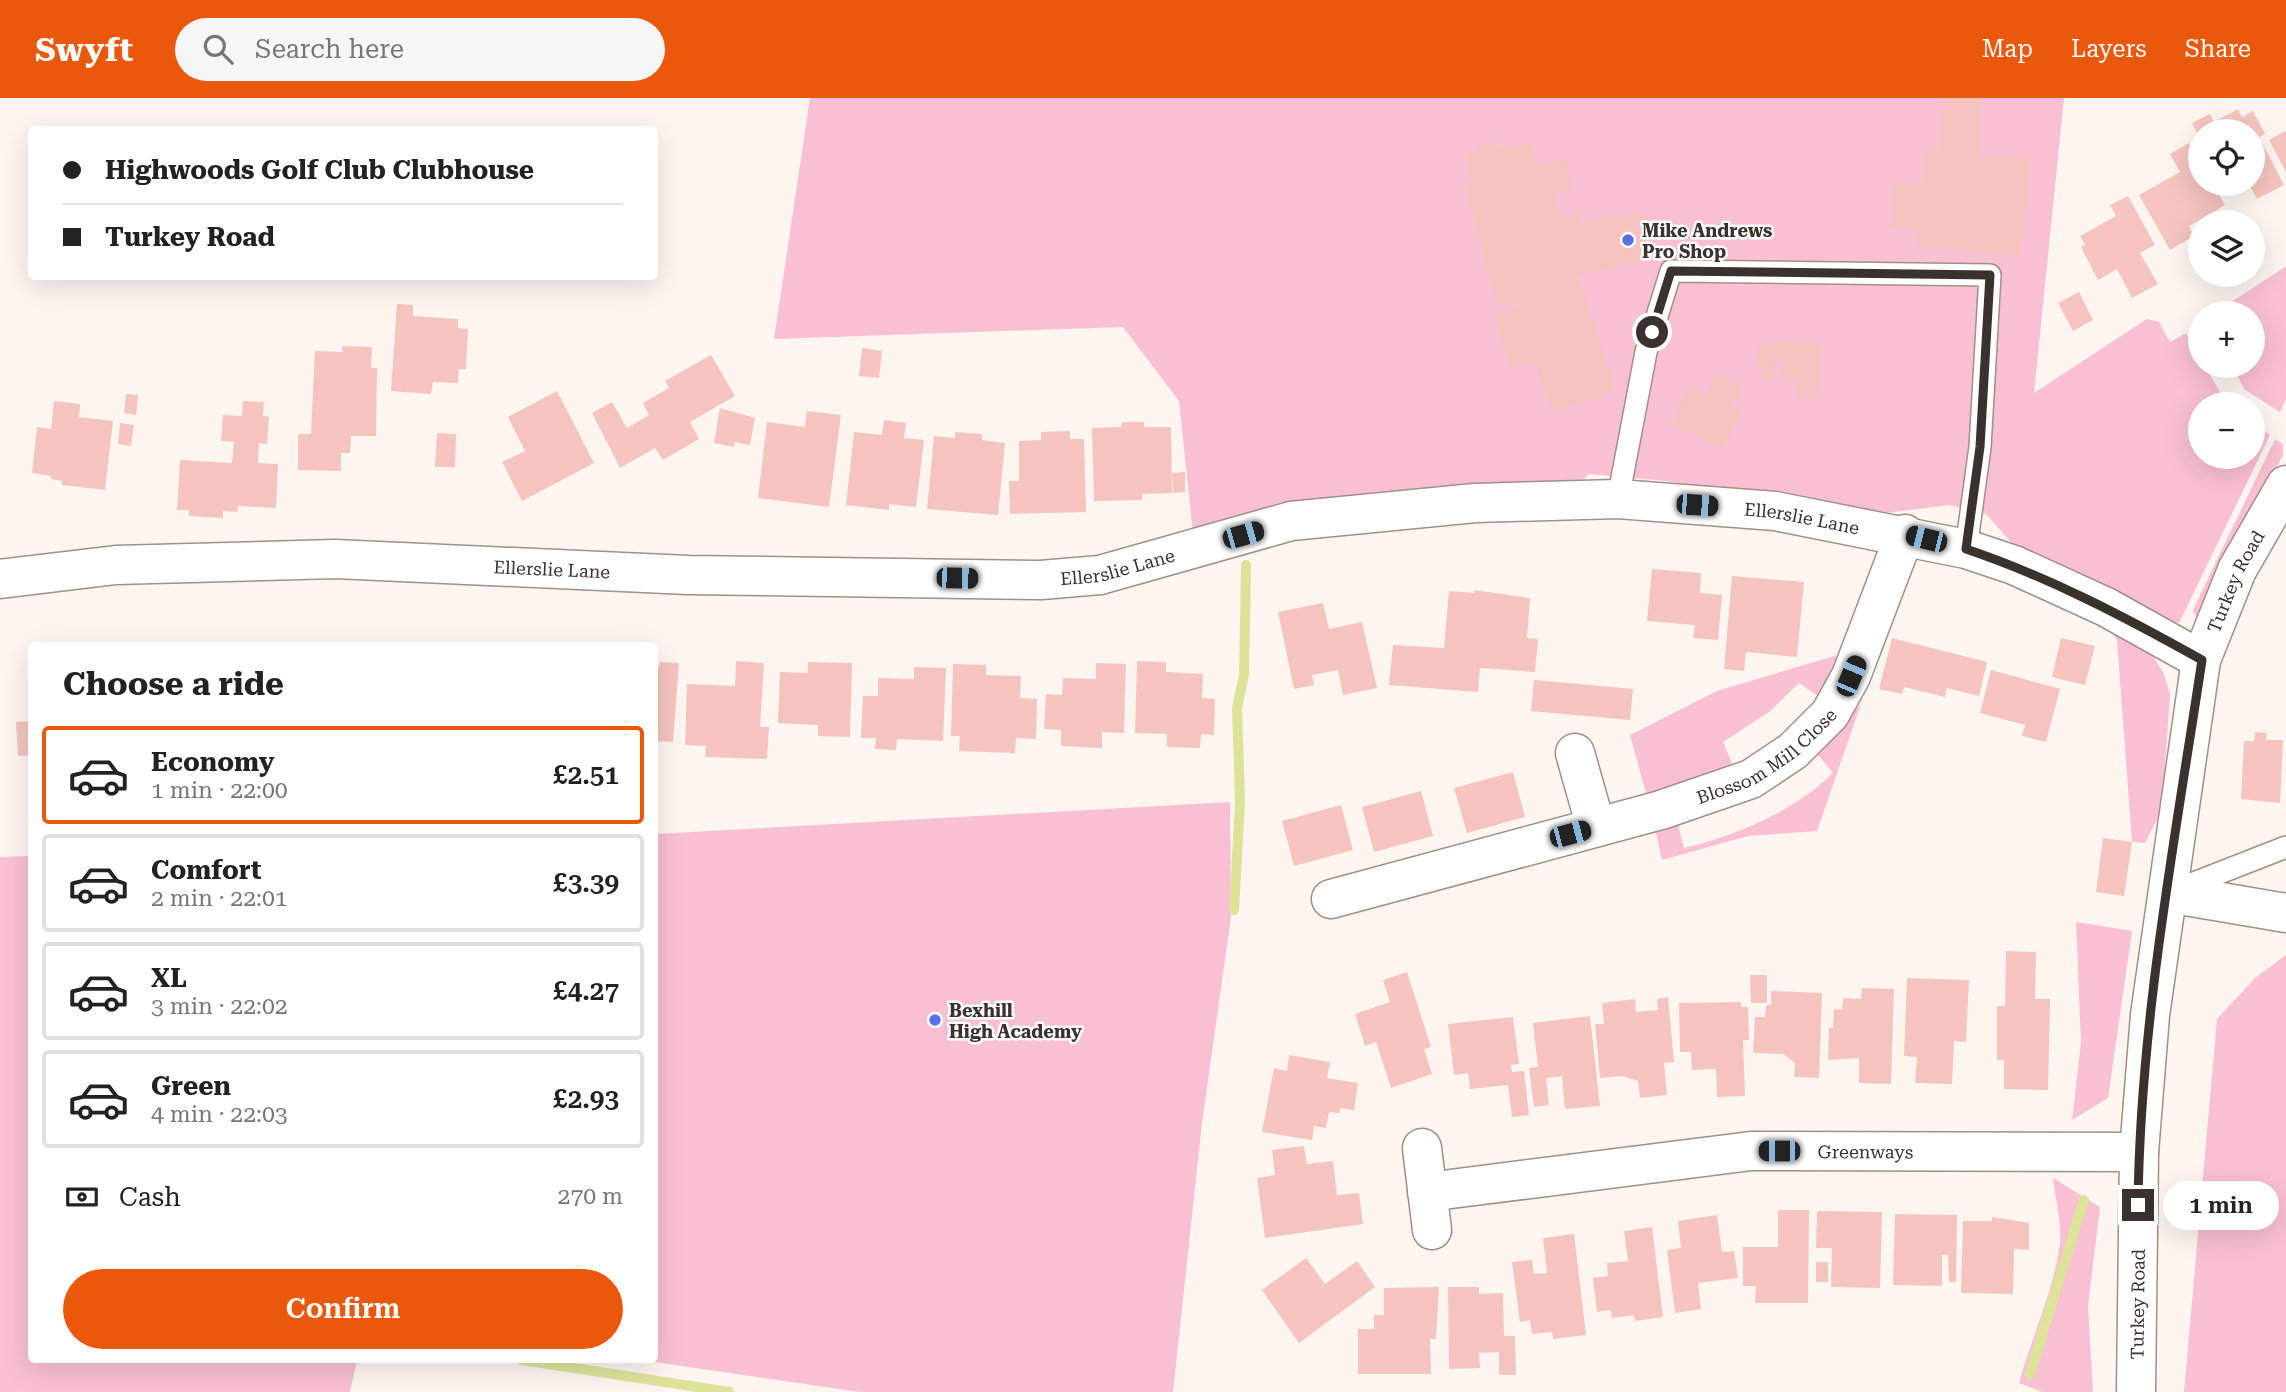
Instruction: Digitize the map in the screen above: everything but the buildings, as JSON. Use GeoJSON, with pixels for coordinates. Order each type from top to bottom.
{"type":"FeatureCollection","features":[{"type":"Feature","properties":{"kind":"street","name":"Turkey Road"},"geometry":{"type":"LineString","coordinates":[[2136,1392],[2139,1152],[2150,1014],[2202,660],[2237,570],[2286,485]]}},
{"type":"Feature","properties":{"kind":"street","name":"Ellerslie Lane"},"geometry":{"type":"LineString","coordinates":[[0,579],[116,565],[335,559],[688,575],[1041,580],[1100,575],[1291,521],[1475,503],[1618,499],[1775,510],[1905,534],[1966,549],[2014,565],[2106,607],[2202,660]]}},
{"type":"Feature","properties":{"kind":"street","name":"Blossom Mill Close"},"geometry":{"type":"LineString","coordinates":[[1331,899],[1661,810],[1751,779],[1793,751],[1830,714],[1851,676],[1905,534]]}},
{"type":"Feature","properties":{"kind":"street"},"geometry":{"type":"LineString","coordinates":[[1575,753],[1596,827]]}},
{"type":"Feature","properties":{"kind":"street"},"geometry":{"type":"LineString","coordinates":[[2168,893],[2286,913]]}},
{"type":"Feature","properties":{"kind":"street"},"geometry":{"type":"LineString","coordinates":[[1422,1148],[1432,1230]]}},
{"type":"Feature","properties":{"kind":"street","name":"Greenways"},"geometry":{"type":"LineString","coordinates":[[1427,1192],[1751,1151],[2139,1152]]}},
{"type":"Feature","properties":{"kind":"lane"},"geometry":{"type":"LineString","coordinates":[[1618,499],[1646,352],[1671,271],[1990,275],[1980,447],[1966,549]]}},
{"type":"Feature","properties":{"kind":"lane"},"geometry":{"type":"LineString","coordinates":[[2168,893],[2286,847]]}},
{"type":"Feature","properties":{"kind":"shaded area"},"geometry":{"type":"Polygon","coordinates":[[[810,98],[2064,98],[2034,393],[2147,319],[2159,322],[2170,342],[2186,333],[2188,336],[2188,378],[2212,378],[2220,392],[2188,392],[2188,469],[2254,469],[2179,623],[2163,621],[2018,550],[1986,514],[1949,505],[1869,515],[1666,481],[1589,474],[1579,483],[1193,533],[1179,401],[1123,327],[774,339],[810,98]]]}},
{"type":"Feature","properties":{"kind":"shaded area"},"geometry":{"type":"Polygon","coordinates":[[[2286,266],[2286,399],[2280,412],[2265,403],[2265,392],[2248,392],[2238,378],[2265,378],[2265,301],[2233,301],[2254,287],[2265,287],[2265,280],[2286,266]]]}},
{"type":"Feature","properties":{"kind":"shaded area"},"geometry":{"type":"Polygon","coordinates":[[[2265,431],[2270,435],[2265,445],[2265,431]]]}},
{"type":"Feature","properties":{"kind":"shaded area"},"geometry":{"type":"Polygon","coordinates":[[[2275,439],[2283,444],[2283,455],[2200,614],[2196,617],[2193,610],[2261,469],[2265,469],[2265,460],[2275,439]]]}},
{"type":"Feature","properties":{"kind":"shaded area"},"geometry":{"type":"Polygon","coordinates":[[[2108,626],[2148,649],[2163,672],[2170,694],[2162,810],[2145,843],[2132,842],[2117,640],[2108,626]]]}},
{"type":"Feature","properties":{"kind":"shaded area"},"geometry":{"type":"Polygon","coordinates":[[[1844,653],[1822,699],[1799,683],[1769,712],[1723,742],[1734,768],[1647,797],[1630,735],[1717,691],[1844,653]]]}},
{"type":"Feature","properties":{"kind":"shaded area"},"geometry":{"type":"Polygon","coordinates":[[[1861,704],[1817,831],[1748,836],[1662,860],[1655,828],[1677,821],[1684,848],[1744,829],[1782,810],[1817,787],[1833,773],[1815,751],[1861,704]]]}},
{"type":"Feature","properties":{"kind":"shaded area","name":"Bexhill High Academy"},"geometry":{"type":"Polygon","coordinates":[[[1230,802],[1231,917],[1202,1123],[1173,1392],[860,1392],[658,1362],[658,834],[1230,802]]]}},
{"type":"Feature","properties":{"kind":"shaded area"},"geometry":{"type":"Polygon","coordinates":[[[28,856],[28,1363],[356,1363],[350,1392],[0,1392],[0,857],[28,856]]]}},
{"type":"Feature","properties":{"kind":"shaded area"},"geometry":{"type":"Polygon","coordinates":[[[2076,922],[2132,931],[2108,1098],[2072,1120],[2081,1042],[2076,922]]]}},
{"type":"Feature","properties":{"kind":"shaded area"},"geometry":{"type":"Polygon","coordinates":[[[2286,955],[2286,1392],[2184,1392],[2217,1019],[2255,978],[2286,955]]]}},
{"type":"Feature","properties":{"kind":"shaded area"},"geometry":{"type":"Polygon","coordinates":[[[2053,1178],[2100,1207],[2088,1306],[2093,1392],[2042,1392],[2019,1383],[2048,1296],[2060,1243],[2053,1178]]]}},
{"type":"Feature","properties":{"kind":"waterway"},"geometry":{"type":"LineString","coordinates":[[1234,910],[1240,802],[1237,708],[1244,675],[1246,565]]}},
{"type":"Feature","properties":{"kind":"waterway"},"geometry":{"type":"LineString","coordinates":[[2030,1374],[2084,1200]]}},
{"type":"Feature","properties":{"kind":"waterway"},"geometry":{"type":"LineString","coordinates":[[541,1363],[729,1392]]}},
{"type":"Feature","properties":{"kind":"place","name":"Mike Andrews Pro Shop"},"geometry":{"type":"Point","coordinates":[1628,240]}},
{"type":"Feature","properties":{"kind":"place","name":"Bexhill High Academy"},"geometry":{"type":"Point","coordinates":[935,1020]}},
{"type":"Feature","properties":{"kind":"route"},"geometry":{"type":"LineString","coordinates":[[1652,332],[1671,271],[1990,275],[1980,447],[1966,549],[2014,565],[2106,607],[2202,660],[2150,1014],[2139,1152],[2138,1205]]}}]}
